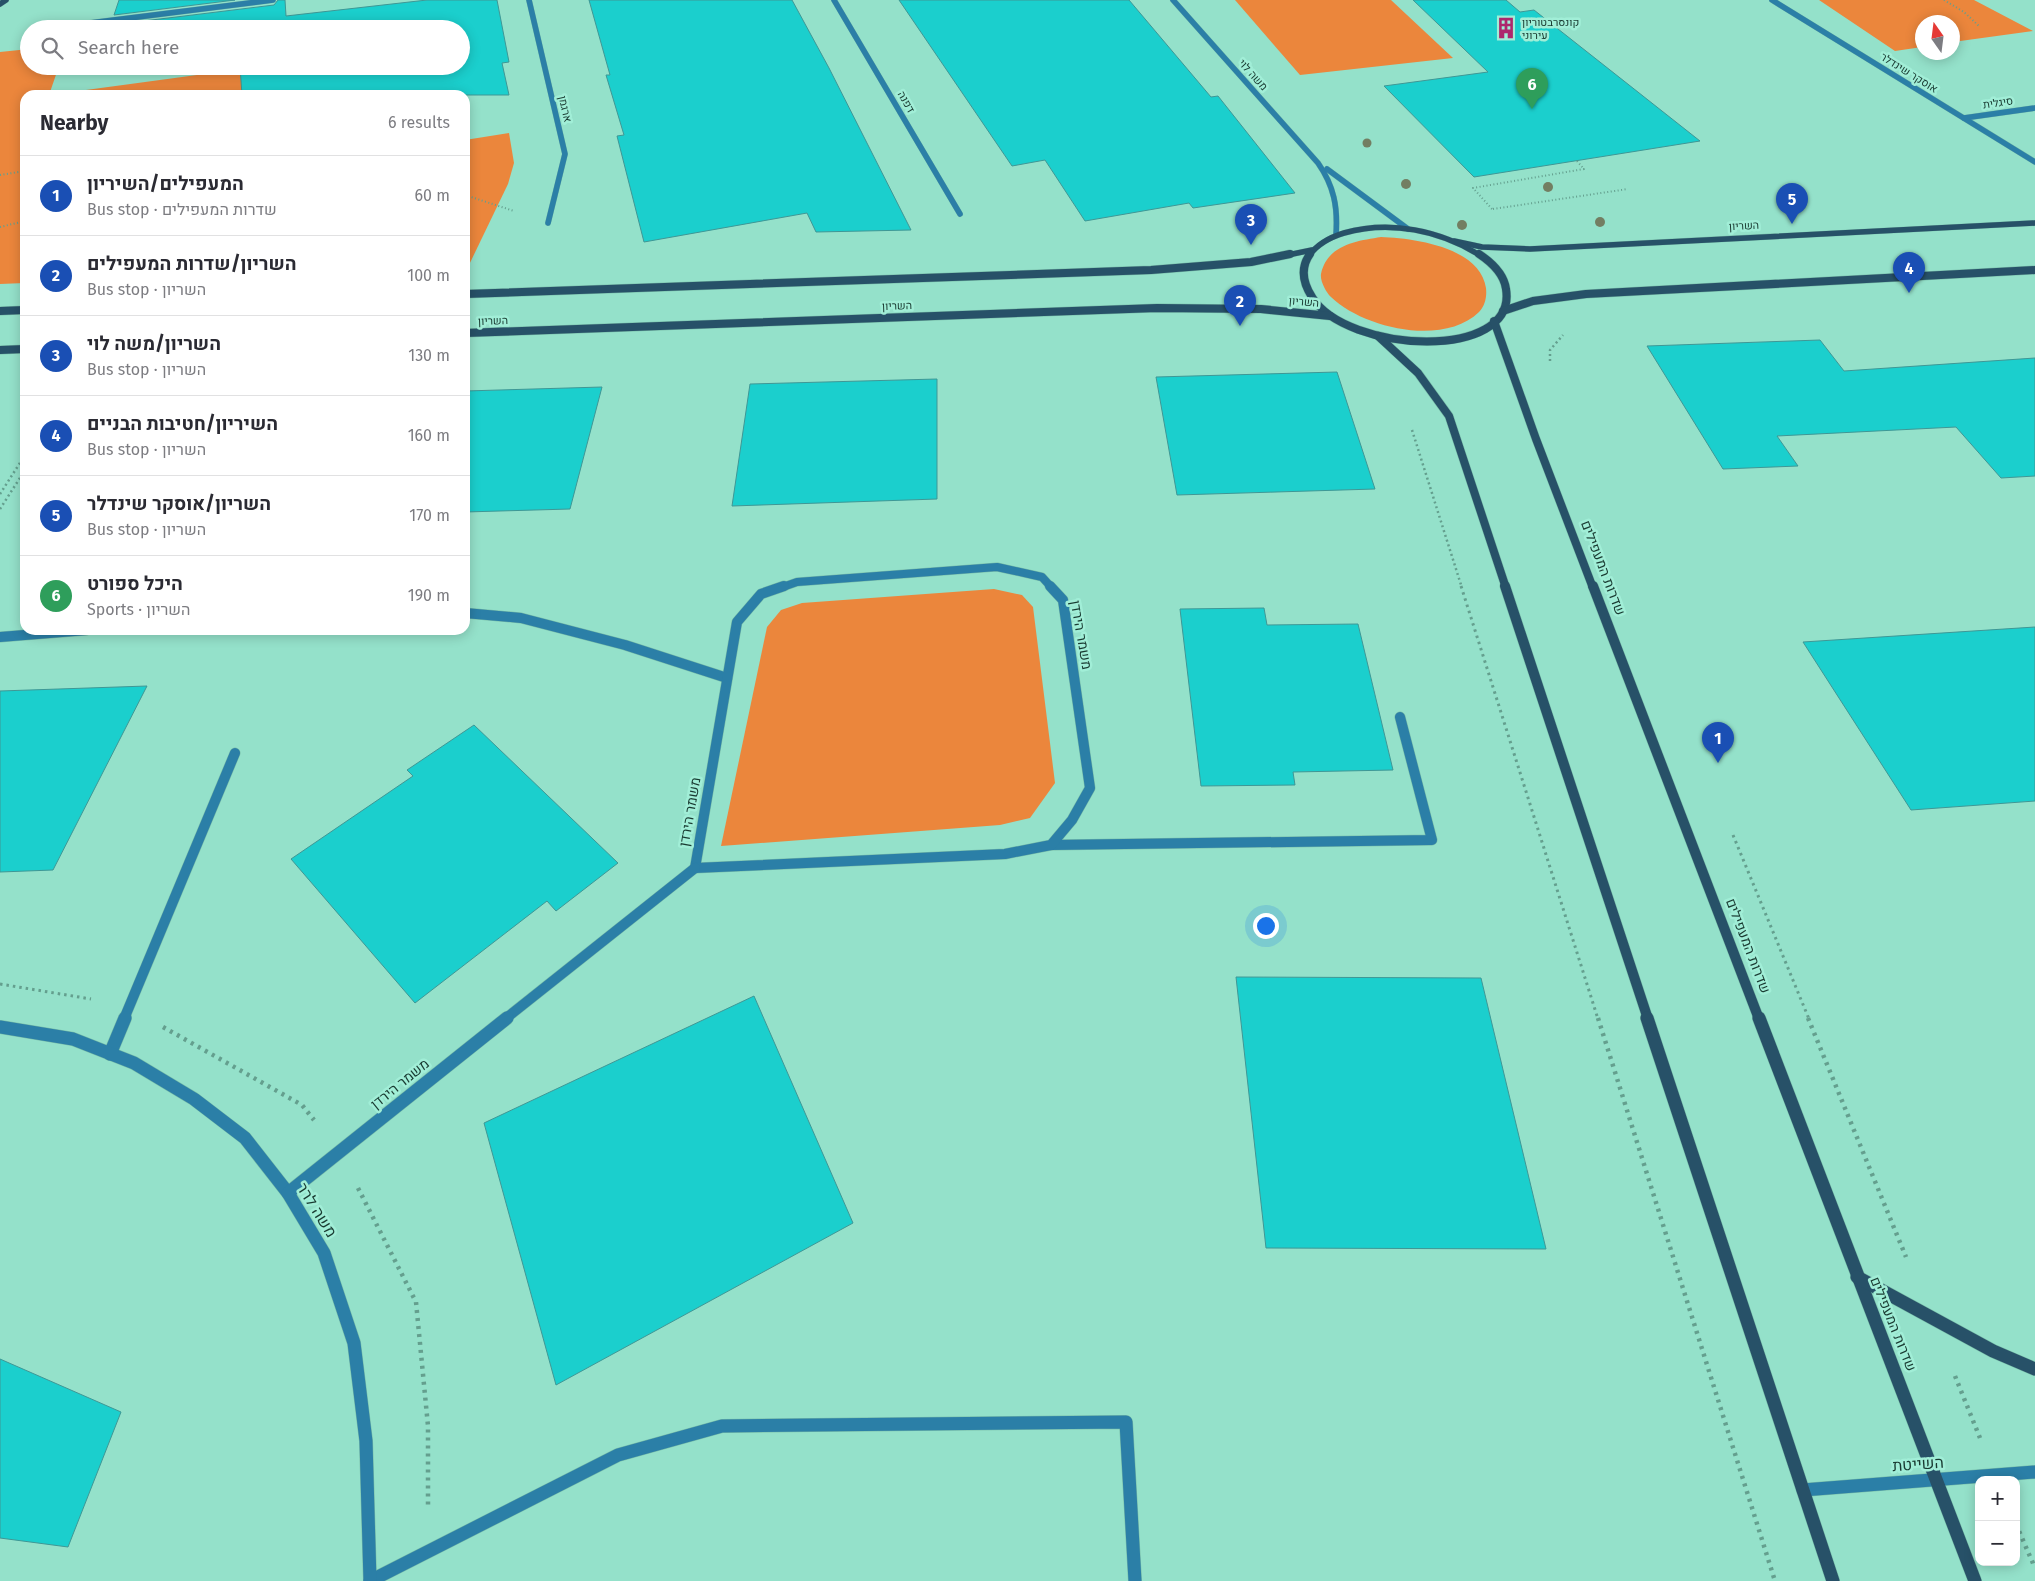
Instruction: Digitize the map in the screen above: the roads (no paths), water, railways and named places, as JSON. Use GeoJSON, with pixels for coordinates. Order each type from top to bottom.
{"type":"FeatureCollection","features":[{"type":"Feature","properties":{"kind":"street"},"geometry":{"type":"LineString","coordinates":[[0,4],[6,0]]}},
{"type":"Feature","properties":{"kind":"street"},"geometry":{"type":"LineString","coordinates":[[114,20],[273,0]]}},
{"type":"Feature","properties":{"kind":"street","name":"ארגמן"},"geometry":{"type":"LineString","coordinates":[[529,0],[565,154],[548,223]]}},
{"type":"Feature","properties":{"kind":"street","name":"דפנה"},"geometry":{"type":"LineString","coordinates":[[834,0],[960,214]]}},
{"type":"Feature","properties":{"kind":"street","name":"משה לוי"},"geometry":{"type":"LineString","coordinates":[[1173,0],[1318,162],[1330,179],[1339,211],[1336,235]]}},
{"type":"Feature","properties":{"kind":"street","name":"אוסקר שינדלר"},"geometry":{"type":"LineString","coordinates":[[1772,0],[2035,162]]}},
{"type":"Feature","properties":{"kind":"street","name":"סיגלית"},"geometry":{"type":"LineString","coordinates":[[1964,118],[2035,108]]}},
{"type":"Feature","properties":{"kind":"street","name":"משה לוי"},"geometry":{"type":"LineString","coordinates":[[1318,162],[1408,229]]}},
{"type":"Feature","properties":{"kind":"street","name":"השריון"},"geometry":{"type":"LineString","coordinates":[[1454,240],[1482,247],[1530,249],[2035,223]]}},
{"type":"Feature","properties":{"kind":"street"},"geometry":{"type":"LineString","coordinates":[[1503,311],[1507,294],[1502,277],[1488,260],[1454,240],[1408,229],[1376,228],[1336,235],[1312,250],[1303,267],[1305,287],[1315,302],[1330,316],[1344,324],[1378,336],[1425,342],[1453,339],[1477,332],[1494,321],[1503,311],[1524,302],[1541,298],[2035,270]]}},
{"type":"Feature","properties":{"kind":"street","name":"השריון"},"geometry":{"type":"LineString","coordinates":[[470,294],[1151,270],[1251,262],[1312,250]]}},
{"type":"Feature","properties":{"kind":"street","name":"השריון"},"geometry":{"type":"LineString","coordinates":[[470,333],[1157,308],[1260,309],[1330,316]]}},
{"type":"Feature","properties":{"kind":"street"},"geometry":{"type":"LineString","coordinates":[[0,310],[20,310]]}},
{"type":"Feature","properties":{"kind":"street","name":"שדרות המעפילים"},"geometry":{"type":"LineString","coordinates":[[1494,321],[1536,438],[1857,1277],[1938,1480],[1975,1581]]}},
{"type":"Feature","properties":{"kind":"street"},"geometry":{"type":"LineString","coordinates":[[1378,336],[1422,376],[1437,395],[1449,416],[1833,1581]]}},
{"type":"Feature","properties":{"kind":"street"},"geometry":{"type":"LineString","coordinates":[[0,350],[20,349]]}},
{"type":"Feature","properties":{"kind":"street","name":"משמר הירדן"},"geometry":{"type":"LineString","coordinates":[[288,1193],[695,868],[1005,854],[1051,844],[1072,820],[1090,788],[1063,600],[1042,577],[997,567],[797,582],[761,594],[736,622],[695,868]]}},
{"type":"Feature","properties":{"kind":"street"},"geometry":{"type":"LineString","coordinates":[[470,613],[521,618],[625,645],[727,678]]}},
{"type":"Feature","properties":{"kind":"street"},"geometry":{"type":"LineString","coordinates":[[0,636],[20,635]]}},
{"type":"Feature","properties":{"kind":"street"},"geometry":{"type":"LineString","coordinates":[[1051,844],[1432,840],[1400,717]]}},
{"type":"Feature","properties":{"kind":"street"},"geometry":{"type":"LineString","coordinates":[[110,1054],[235,753]]}},
{"type":"Feature","properties":{"kind":"street","name":"משה לרר"},"geometry":{"type":"LineString","coordinates":[[0,1027],[73,1039],[134,1063],[194,1099],[245,1138],[288,1193],[324,1253],[354,1343],[366,1441],[370,1581]]}},
{"type":"Feature","properties":{"kind":"street"},"geometry":{"type":"LineString","coordinates":[[1857,1277],[1931,1319],[1993,1351],[2035,1369]]}},
{"type":"Feature","properties":{"kind":"street"},"geometry":{"type":"LineString","coordinates":[[370,1581],[618,1455],[722,1426],[1126,1422],[1135,1581]]}},
{"type":"Feature","properties":{"kind":"street","name":"השייטת"},"geometry":{"type":"LineString","coordinates":[[1803,1490],[2035,1472]]}},
{"type":"Feature","properties":{"kind":"place","name":"קונסרבטוריון עירוני"},"geometry":{"type":"Point","coordinates":[1506,28]}},
{"type":"Feature","properties":{"kind":"place","name":"היכל ספורט"},"geometry":{"type":"Point","coordinates":[1532,109]}},
{"type":"Feature","properties":{"kind":"place","name":"השריון/אוסקר שינדלר"},"geometry":{"type":"Point","coordinates":[1792,224]}},
{"type":"Feature","properties":{"kind":"place","name":"השריון/משה לוי"},"geometry":{"type":"Point","coordinates":[1251,245]}},
{"type":"Feature","properties":{"kind":"place","name":"השיריון/חטיבות הבניים"},"geometry":{"type":"Point","coordinates":[1909,293]}},
{"type":"Feature","properties":{"kind":"place","name":"השריון/שדרות המעפילים"},"geometry":{"type":"Point","coordinates":[1240,326]}},
{"type":"Feature","properties":{"kind":"place","name":"המעפילים/השיריון"},"geometry":{"type":"Point","coordinates":[1718,763]}}]}
